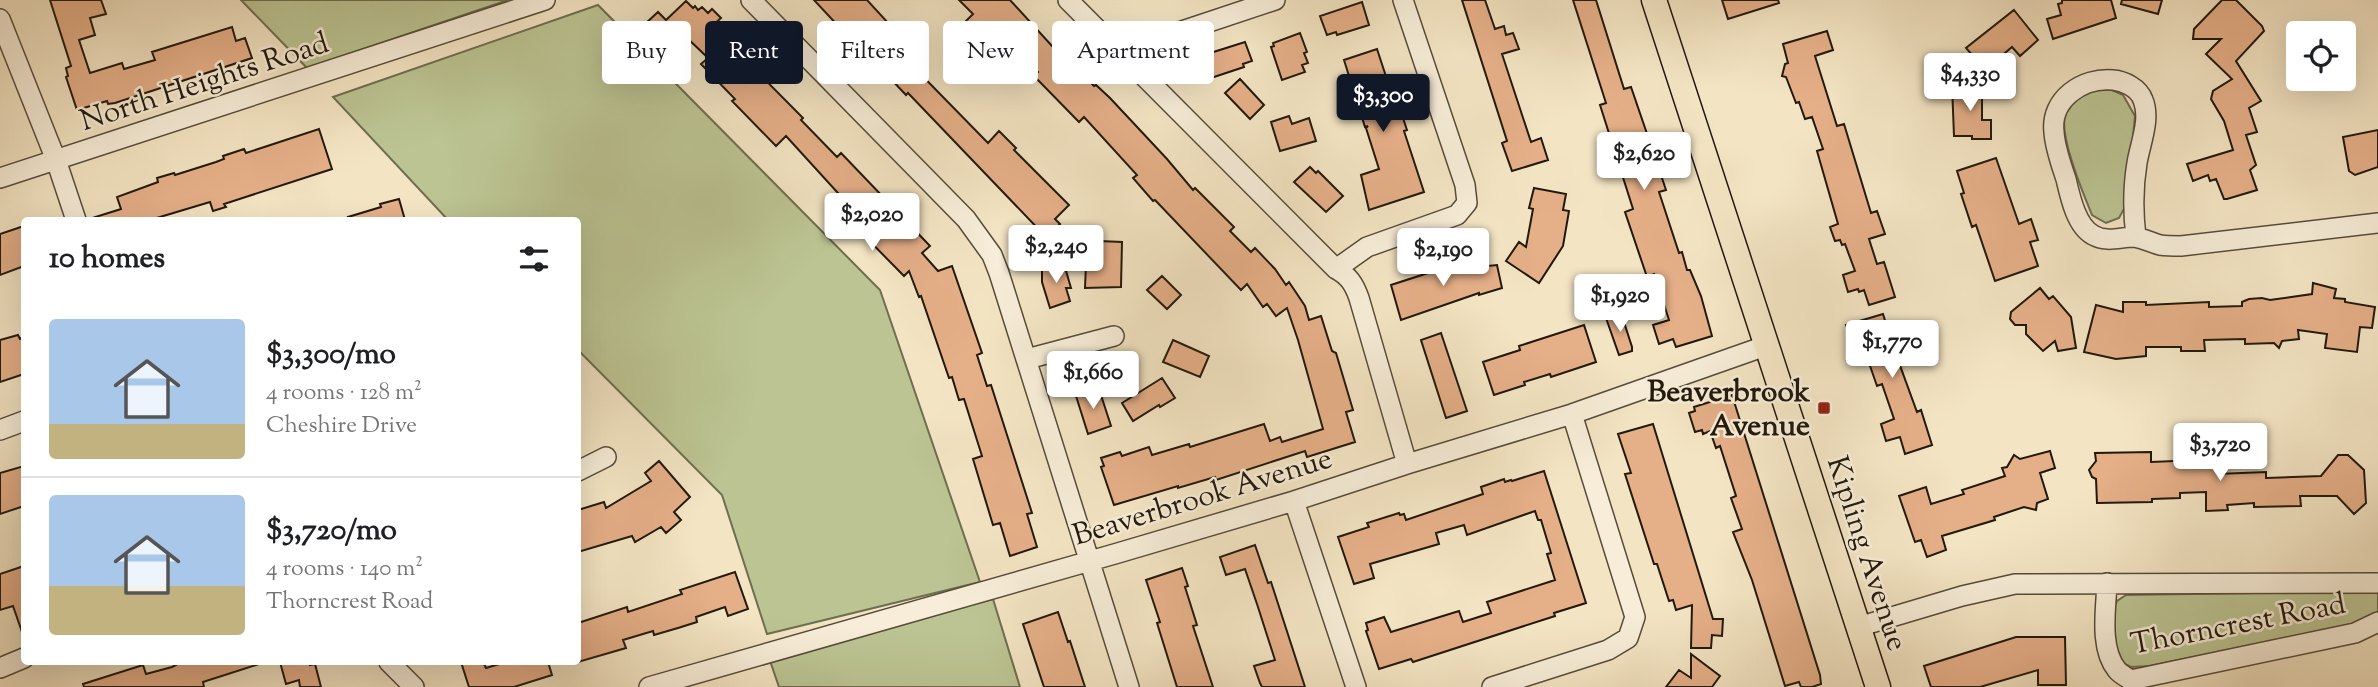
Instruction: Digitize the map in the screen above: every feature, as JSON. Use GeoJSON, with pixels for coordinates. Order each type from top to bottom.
{"type":"FeatureCollection","features":[{"type":"Feature","properties":{"kind":"main road","name":"Kipling Avenue"},"geometry":{"type":"LineString","coordinates":[[1654,0],[1878,687]]}},
{"type":"Feature","properties":{"kind":"street","name":"North Heights Road"},"geometry":{"type":"LineString","coordinates":[[0,178],[545,0]]}},
{"type":"Feature","properties":{"kind":"street"},"geometry":{"type":"LineString","coordinates":[[751,0],[966,219],[992,255],[1129,687]]}},
{"type":"Feature","properties":{"kind":"street"},"geometry":{"type":"LineString","coordinates":[[1068,0],[1089,21]]}},
{"type":"Feature","properties":{"kind":"street"},"geometry":{"type":"LineString","coordinates":[[1212,21],[1275,0]]}},
{"type":"Feature","properties":{"kind":"street"},"geometry":{"type":"LineString","coordinates":[[1336,269],[1367,247],[1457,215],[1467,203],[1465,185],[1403,0]]}},
{"type":"Feature","properties":{"kind":"street"},"geometry":{"type":"LineString","coordinates":[[0,19],[56,160],[75,217]]}},
{"type":"Feature","properties":{"kind":"street"},"geometry":{"type":"LineString","coordinates":[[2136,237],[2134,197],[2146,115],[2143,100],[2138,92],[2116,80],[2103,79],[2086,83],[2067,94],[2054,119],[2054,132],[2070,195],[2080,221],[2090,234],[2103,239],[2136,237],[2164,246],[2181,246],[2378,223]]}},
{"type":"Feature","properties":{"kind":"street"},"geometry":{"type":"LineString","coordinates":[[1151,84],[1336,269],[1346,274],[1354,285],[1407,464]]}},
{"type":"Feature","properties":{"kind":"street"},"geometry":{"type":"LineString","coordinates":[[1027,359],[1114,337]]}},
{"type":"Feature","properties":{"kind":"street","name":"Beaverbrook Avenue"},"geometry":{"type":"LineString","coordinates":[[649,687],[670,684],[1294,501],[1572,414],[1768,345]]}},
{"type":"Feature","properties":{"kind":"street"},"geometry":{"type":"LineString","coordinates":[[1492,687],[1608,650],[1628,638],[1635,617],[1572,414]]}},
{"type":"Feature","properties":{"kind":"street"},"geometry":{"type":"LineString","coordinates":[[0,430],[21,422]]}},
{"type":"Feature","properties":{"kind":"street"},"geometry":{"type":"LineString","coordinates":[[581,470],[606,457]]}},
{"type":"Feature","properties":{"kind":"street"},"geometry":{"type":"LineString","coordinates":[[1294,501],[1356,687]]}},
{"type":"Feature","properties":{"kind":"street","name":"Thorncrest Road"},"geometry":{"type":"LineString","coordinates":[[2107,583],[2106,636],[2110,659],[2118,672],[2130,680],[2355,633],[2378,622]]}},
{"type":"Feature","properties":{"kind":"street","name":"Thorncrest Road"},"geometry":{"type":"LineString","coordinates":[[1858,627],[1962,596],[2015,584],[2378,583]]}},
{"type":"Feature","properties":{"kind":"street"},"geometry":{"type":"LineString","coordinates":[[0,668],[21,659]]}},
{"type":"Feature","properties":{"kind":"street"},"geometry":{"type":"LineString","coordinates":[[392,665],[414,687]]}},
{"type":"Feature","properties":{"kind":"green space"},"geometry":{"type":"Polygon","coordinates":[[[241,0],[508,0],[307,68],[241,0]]]}},
{"type":"Feature","properties":{"kind":"green space"},"geometry":{"type":"Polygon","coordinates":[[[598,5],[614,21],[602,21],[602,84],[676,84],[880,290],[980,582],[767,634],[722,495],[581,353],[581,217],[445,217],[333,97],[598,5]]]}},
{"type":"Feature","properties":{"kind":"green space"},"geometry":{"type":"Polygon","coordinates":[[[2099,89],[2112,90],[2123,95],[2135,116],[2126,205],[2119,218],[2106,223],[2092,215],[2073,164],[2064,124],[2070,104],[2099,89]]]}},
{"type":"Feature","properties":{"kind":"green space"},"geometry":{"type":"Polygon","coordinates":[[[2378,591],[2378,615],[2371,620],[2150,666],[2131,667],[2117,660],[2113,610],[2117,601],[2126,595],[2378,591]]]}},
{"type":"Feature","properties":{"kind":"green space"},"geometry":{"type":"Polygon","coordinates":[[[993,599],[1020,687],[779,687],[768,655],[993,599]]]}},
{"type":"Feature","properties":{"kind":"building"},"geometry":{"type":"Polygon","coordinates":[[[50,0],[101,0],[106,14],[90,18],[95,35],[79,40],[90,73],[122,63],[124,69],[155,60],[152,52],[232,27],[236,41],[245,38],[252,58],[115,103],[108,104],[107,101],[77,110],[66,77],[66,68],[71,66],[50,0]]]}},
{"type":"Feature","properties":{"kind":"building"},"geometry":{"type":"Polygon","coordinates":[[[814,0],[867,0],[886,21],[834,21],[814,0]]]}},
{"type":"Feature","properties":{"kind":"building"},"geometry":{"type":"Polygon","coordinates":[[[959,0],[1010,0],[1029,21],[966,21],[973,14],[959,0]]]}},
{"type":"Feature","properties":{"kind":"building"},"geometry":{"type":"Polygon","coordinates":[[[1462,0],[1485,0],[1495,29],[1504,26],[1506,35],[1513,33],[1519,49],[1502,54],[1531,142],[1541,138],[1548,160],[1512,171],[1502,143],[1507,141],[1462,0]]]}},
{"type":"Feature","properties":{"kind":"building"},"geometry":{"type":"Polygon","coordinates":[[[1573,0],[1596,0],[1624,89],[1631,87],[1666,190],[1659,192],[1679,253],[1682,252],[1687,270],[1690,270],[1701,296],[1712,336],[1676,347],[1673,339],[1659,344],[1653,325],[1669,320],[1654,274],[1647,277],[1625,212],[1633,209],[1600,105],[1606,103],[1573,0]]]}},
{"type":"Feature","properties":{"kind":"building"},"geometry":{"type":"Polygon","coordinates":[[[1722,0],[1778,0],[1779,3],[1728,19],[1722,0]]]}},
{"type":"Feature","properties":{"kind":"building"},"geometry":{"type":"Polygon","coordinates":[[[2062,0],[2111,0],[2116,18],[2053,39],[2047,19],[2061,15],[2058,4],[2062,3],[2062,0]]]}},
{"type":"Feature","properties":{"kind":"building"},"geometry":{"type":"Polygon","coordinates":[[[2122,0],[2162,0],[2158,14],[2121,4],[2122,0]]]}},
{"type":"Feature","properties":{"kind":"building"},"geometry":{"type":"Polygon","coordinates":[[[2222,0],[2236,0],[2264,31],[2236,61],[2261,101],[2249,108],[2257,132],[2246,135],[2256,165],[2250,170],[2257,190],[2227,199],[2224,199],[2216,179],[2210,181],[2208,175],[2193,181],[2187,164],[2233,150],[2224,121],[2211,99],[2213,91],[2232,79],[2206,54],[2221,39],[2193,39],[2194,29],[2222,0]]]}},
{"type":"Feature","properties":{"kind":"building"},"geometry":{"type":"Polygon","coordinates":[[[686,1],[698,10],[702,7],[708,13],[712,9],[721,18],[718,21],[705,21],[705,55],[691,42],[691,21],[648,21],[658,12],[666,20],[686,1]]]}},
{"type":"Feature","properties":{"kind":"building"},"geometry":{"type":"Polygon","coordinates":[[[1362,2],[1369,25],[1337,35],[1336,32],[1327,35],[1320,16],[1362,2]]]}},
{"type":"Feature","properties":{"kind":"building"},"geometry":{"type":"Polygon","coordinates":[[[2014,10],[2038,40],[2020,56],[2012,47],[1985,70],[1966,48],[2014,10]]]}},
{"type":"Feature","properties":{"kind":"building"},"geometry":{"type":"Polygon","coordinates":[[[1038,31],[1052,46],[1052,84],[1096,85],[1193,190],[1195,188],[1234,227],[1230,231],[1251,252],[1255,248],[1286,285],[1289,282],[1305,306],[1309,320],[1321,316],[1332,351],[1336,353],[1353,410],[1346,412],[1355,442],[1307,457],[1305,451],[1216,480],[1215,477],[1178,486],[1114,505],[1101,467],[1104,466],[1101,458],[1120,452],[1122,456],[1149,447],[1152,455],[1189,444],[1190,447],[1264,424],[1270,441],[1280,437],[1282,442],[1323,429],[1287,308],[1276,316],[1267,304],[1263,307],[1247,284],[1241,290],[1155,200],[1153,201],[1133,178],[1137,175],[1084,117],[1079,122],[1038,80],[1038,31]]]}},
{"type":"Feature","properties":{"kind":"building"},"geometry":{"type":"Polygon","coordinates":[[[1827,31],[1833,50],[1815,56],[1837,126],[1844,124],[1871,213],[1877,211],[1885,234],[1869,239],[1877,264],[1884,262],[1895,297],[1869,305],[1864,290],[1848,292],[1843,275],[1855,271],[1845,244],[1842,245],[1840,240],[1835,241],[1830,227],[1838,224],[1817,151],[1823,149],[1812,117],[1805,119],[1786,77],[1782,76],[1785,64],[1788,63],[1783,44],[1827,31]]]}},
{"type":"Feature","properties":{"kind":"building"},"geometry":{"type":"Polygon","coordinates":[[[1300,33],[1307,52],[1304,53],[1308,63],[1302,65],[1305,72],[1282,80],[1271,47],[1274,46],[1273,43],[1300,33]]]}},
{"type":"Feature","properties":{"kind":"building"},"geometry":{"type":"Polygon","coordinates":[[[1245,42],[1252,61],[1243,64],[1244,67],[1214,77],[1214,52],[1245,42]]]}},
{"type":"Feature","properties":{"kind":"building"},"geometry":{"type":"Polygon","coordinates":[[[1377,49],[1396,107],[1399,106],[1407,130],[1404,131],[1424,192],[1369,210],[1361,175],[1379,169],[1366,128],[1368,126],[1365,127],[1344,60],[1377,49]]]}},
{"type":"Feature","properties":{"kind":"building"},"geometry":{"type":"Polygon","coordinates":[[[1240,79],[1264,105],[1250,119],[1225,93],[1240,79]]]}},
{"type":"Feature","properties":{"kind":"building"},"geometry":{"type":"Polygon","coordinates":[[[929,83],[988,143],[999,131],[1016,148],[1014,150],[1069,205],[1055,219],[1060,224],[1047,238],[908,93],[906,95],[896,84],[929,83]]]}},
{"type":"Feature","properties":{"kind":"building"},"geometry":{"type":"Polygon","coordinates":[[[720,84],[769,84],[837,157],[841,153],[930,246],[922,253],[938,271],[952,266],[982,353],[977,355],[987,386],[991,385],[1032,513],[1027,514],[1037,547],[1010,556],[1000,523],[993,525],[973,459],[982,456],[964,399],[959,400],[952,377],[949,378],[921,296],[919,297],[909,271],[904,276],[841,212],[848,204],[786,136],[776,146],[732,101],[735,99],[720,84]]]}},
{"type":"Feature","properties":{"kind":"building"},"geometry":{"type":"Polygon","coordinates":[[[1952,85],[1982,85],[1982,120],[1991,120],[1991,139],[1954,136],[1952,85]]]}},
{"type":"Feature","properties":{"kind":"building"},"geometry":{"type":"Polygon","coordinates":[[[1289,116],[1292,124],[1309,118],[1316,141],[1280,151],[1271,122],[1289,116]]]}},
{"type":"Feature","properties":{"kind":"building"},"geometry":{"type":"Polygon","coordinates":[[[319,129],[332,169],[224,204],[226,207],[213,211],[210,202],[160,217],[95,217],[121,209],[117,197],[158,182],[157,178],[216,162],[224,159],[223,156],[244,149],[246,153],[319,129]]]}},
{"type":"Feature","properties":{"kind":"building"},"geometry":{"type":"Polygon","coordinates":[[[2378,130],[2378,167],[2355,175],[2349,171],[2343,137],[2378,130]]]}},
{"type":"Feature","properties":{"kind":"building"},"geometry":{"type":"Polygon","coordinates":[[[1996,158],[2019,224],[2031,219],[2038,240],[2030,242],[2038,266],[1995,281],[1976,225],[1972,227],[1957,171],[1996,158]]]}},
{"type":"Feature","properties":{"kind":"building"},"geometry":{"type":"Polygon","coordinates":[[[1310,167],[1316,173],[1318,171],[1343,196],[1326,212],[1294,182],[1310,167]]]}},
{"type":"Feature","properties":{"kind":"building"},"geometry":{"type":"Polygon","coordinates":[[[1534,188],[1566,194],[1563,210],[1569,211],[1563,246],[1539,283],[1506,261],[1519,242],[1526,247],[1533,209],[1529,208],[1534,188]]]}},
{"type":"Feature","properties":{"kind":"building"},"geometry":{"type":"Polygon","coordinates":[[[399,199],[404,217],[348,217],[381,207],[380,204],[399,199]]]}},
{"type":"Feature","properties":{"kind":"building"},"geometry":{"type":"Polygon","coordinates":[[[21,227],[21,267],[0,275],[0,234],[21,227]]]}},
{"type":"Feature","properties":{"kind":"building"},"geometry":{"type":"Polygon","coordinates":[[[1099,241],[1122,242],[1121,287],[1085,288],[1086,264],[1091,265],[1091,254],[1098,254],[1099,241]]]}},
{"type":"Feature","properties":{"kind":"building"},"geometry":{"type":"Polygon","coordinates":[[[1456,261],[1458,269],[1497,265],[1502,288],[1479,293],[1401,320],[1391,285],[1456,261]]]}},
{"type":"Feature","properties":{"kind":"building"},"geometry":{"type":"Polygon","coordinates":[[[1064,264],[1071,288],[1066,288],[1070,301],[1050,308],[1042,282],[1042,270],[1064,264]]]}},
{"type":"Feature","properties":{"kind":"building"},"geometry":{"type":"Polygon","coordinates":[[[1162,276],[1181,295],[1167,309],[1147,290],[1162,276]]]}},
{"type":"Feature","properties":{"kind":"building"},"geometry":{"type":"Polygon","coordinates":[[[2313,283],[2336,289],[2334,298],[2375,307],[2372,328],[2360,327],[2357,352],[2325,348],[2327,334],[2298,330],[2299,339],[2282,341],[2279,348],[2274,343],[2245,344],[2245,339],[2204,340],[2205,351],[2181,351],[2181,347],[2146,347],[2146,356],[2116,359],[2084,352],[2096,305],[2123,312],[2123,302],[2146,302],[2146,305],[2209,302],[2209,307],[2242,306],[2242,302],[2249,299],[2270,300],[2312,294],[2313,283]]]}},
{"type":"Feature","properties":{"kind":"building"},"geometry":{"type":"Polygon","coordinates":[[[2040,288],[2049,299],[2053,296],[2071,317],[2076,348],[2058,351],[2055,341],[2043,351],[2026,334],[2026,325],[2015,325],[2010,319],[2011,312],[2040,288]]]}},
{"type":"Feature","properties":{"kind":"building"},"geometry":{"type":"Polygon","coordinates":[[[1621,313],[1632,351],[1619,355],[1606,318],[1621,313]]]}},
{"type":"Feature","properties":{"kind":"building"},"geometry":{"type":"Polygon","coordinates":[[[1883,314],[1887,327],[1903,322],[1910,343],[1894,349],[1917,412],[1921,410],[1932,445],[1905,454],[1900,437],[1886,441],[1881,424],[1894,419],[1882,384],[1877,386],[1860,337],[1851,340],[1846,325],[1883,314]]]}},
{"type":"Feature","properties":{"kind":"building"},"geometry":{"type":"Polygon","coordinates":[[[1584,325],[1596,362],[1551,377],[1550,374],[1524,382],[1525,385],[1494,395],[1483,362],[1520,350],[1519,346],[1584,325]]]}},
{"type":"Feature","properties":{"kind":"building"},"geometry":{"type":"Polygon","coordinates":[[[1441,333],[1467,411],[1446,418],[1421,340],[1441,333]]]}},
{"type":"Feature","properties":{"kind":"building"},"geometry":{"type":"Polygon","coordinates":[[[18,335],[21,338],[21,375],[0,382],[0,340],[18,335]]]}},
{"type":"Feature","properties":{"kind":"building"},"geometry":{"type":"Polygon","coordinates":[[[1173,340],[1209,356],[1200,377],[1163,362],[1173,340]]]}},
{"type":"Feature","properties":{"kind":"building"},"geometry":{"type":"Polygon","coordinates":[[[1162,378],[1175,398],[1133,421],[1122,403],[1162,378]]]}},
{"type":"Feature","properties":{"kind":"building"},"geometry":{"type":"Polygon","coordinates":[[[1099,389],[1111,426],[1088,434],[1076,396],[1099,389]]]}},
{"type":"Feature","properties":{"kind":"building"},"geometry":{"type":"Polygon","coordinates":[[[1732,395],[1820,675],[1821,684],[1812,687],[1801,687],[1799,682],[1785,686],[1752,580],[1733,532],[1742,529],[1731,498],[1736,496],[1720,446],[1716,448],[1710,431],[1703,434],[1702,430],[1695,432],[1689,413],[1695,411],[1694,407],[1732,395]]]}},
{"type":"Feature","properties":{"kind":"building"},"geometry":{"type":"Polygon","coordinates":[[[1653,424],[1713,619],[1723,619],[1722,636],[1712,635],[1711,648],[1691,648],[1692,605],[1676,610],[1673,600],[1669,601],[1625,474],[1631,473],[1618,434],[1653,424]]]}},
{"type":"Feature","properties":{"kind":"building"},"geometry":{"type":"Polygon","coordinates":[[[2050,451],[2055,468],[2040,473],[2048,499],[2037,503],[2036,510],[2024,507],[1994,517],[1995,520],[1942,536],[1946,550],[1927,557],[1921,540],[1915,542],[1899,496],[1926,487],[1931,504],[1964,494],[1962,490],[2005,476],[2002,468],[2007,467],[2014,455],[2020,459],[2050,451]]]}},
{"type":"Feature","properties":{"kind":"building"},"geometry":{"type":"Polygon","coordinates":[[[2151,452],[2151,462],[2199,460],[2199,465],[2216,464],[2217,474],[2266,472],[2266,478],[2321,476],[2338,455],[2348,455],[2364,470],[2366,503],[2354,514],[2337,496],[2300,496],[2301,506],[2254,507],[2254,503],[2227,505],[2228,510],[2206,511],[2206,492],[2180,493],[2180,498],[2152,499],[2152,502],[2097,503],[2096,479],[2089,470],[2096,461],[2095,453],[2151,452]]]}},
{"type":"Feature","properties":{"kind":"building"},"geometry":{"type":"Polygon","coordinates":[[[659,461],[690,497],[674,512],[681,520],[666,533],[661,527],[635,542],[632,536],[581,551],[581,509],[604,502],[606,508],[651,481],[645,473],[659,461]]]}},
{"type":"Feature","properties":{"kind":"building"},"geometry":{"type":"Polygon","coordinates":[[[21,467],[21,507],[0,514],[0,473],[21,467]]]}},
{"type":"Feature","properties":{"kind":"building"},"geometry":{"type":"Polygon","coordinates":[[[1544,471],[1586,603],[1554,613],[1555,616],[1413,662],[1411,659],[1379,669],[1366,631],[1366,623],[1384,617],[1391,632],[1459,611],[1463,622],[1491,613],[1487,602],[1555,580],[1547,554],[1551,553],[1541,520],[1538,520],[1535,511],[1467,535],[1464,525],[1436,533],[1439,544],[1370,564],[1374,578],[1354,584],[1338,537],[1369,527],[1367,523],[1399,513],[1404,514],[1406,520],[1483,494],[1481,487],[1504,479],[1505,482],[1512,481],[1544,471]]]}},
{"type":"Feature","properties":{"kind":"building"},"geometry":{"type":"Polygon","coordinates":[[[1255,545],[1268,583],[1271,582],[1305,687],[1262,687],[1254,666],[1275,660],[1245,569],[1226,575],[1220,557],[1255,545]]]}},
{"type":"Feature","properties":{"kind":"building"},"geometry":{"type":"Polygon","coordinates":[[[21,567],[21,629],[13,606],[0,610],[0,574],[21,567]]]}},
{"type":"Feature","properties":{"kind":"building"},"geometry":{"type":"Polygon","coordinates":[[[1182,568],[1197,625],[1193,626],[1213,687],[1177,687],[1157,623],[1160,622],[1146,580],[1182,568]]]}},
{"type":"Feature","properties":{"kind":"building"},"geometry":{"type":"Polygon","coordinates":[[[735,572],[748,609],[728,616],[725,607],[696,617],[697,622],[654,635],[653,631],[623,640],[626,648],[581,661],[581,622],[627,607],[628,612],[682,594],[680,590],[735,572]]]}},
{"type":"Feature","properties":{"kind":"building"},"geometry":{"type":"Polygon","coordinates":[[[1058,612],[1085,687],[1044,687],[1023,624],[1058,612]]]}},
{"type":"Feature","properties":{"kind":"building"},"geometry":{"type":"Polygon","coordinates":[[[2016,637],[2065,637],[2066,685],[2038,685],[2038,670],[1980,687],[1931,687],[1924,666],[2016,637]]]}},
{"type":"Feature","properties":{"kind":"building"},"geometry":{"type":"Polygon","coordinates":[[[1691,654],[1720,676],[1712,687],[1666,687],[1679,670],[1691,678],[1691,654]]]}},
{"type":"Feature","properties":{"kind":"building"},"geometry":{"type":"Polygon","coordinates":[[[143,665],[146,674],[172,667],[256,665],[203,682],[204,687],[84,687],[83,684],[143,665]]]}},
{"type":"Feature","properties":{"kind":"building"},"geometry":{"type":"Polygon","coordinates":[[[281,665],[315,665],[321,687],[300,687],[299,680],[286,684],[281,665]]]}},
{"type":"Feature","properties":{"kind":"building"},"geometry":{"type":"Polygon","coordinates":[[[462,665],[484,665],[486,668],[496,665],[549,665],[552,675],[514,687],[469,687],[462,665]]]}},
{"type":"Feature","properties":{"kind":"place","name":"Beaverbrook Avenue"},"geometry":{"type":"Point","coordinates":[1824,408]}}]}
